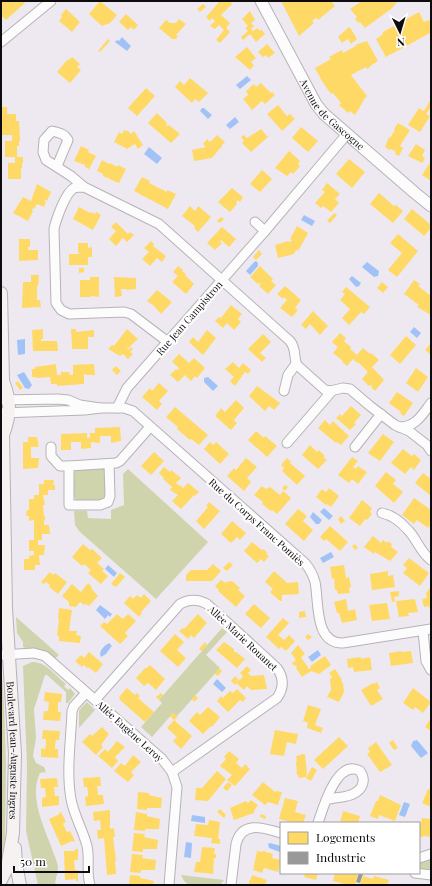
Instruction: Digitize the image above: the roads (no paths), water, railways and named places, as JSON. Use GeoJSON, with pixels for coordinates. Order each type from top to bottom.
{"type":"FeatureCollection","features":[{"type":"Feature","properties":{"kind":"main road"},"geometry":{"type":"LineString","coordinates":[[1,293],[2,384],[5,400],[5,413]]}},
{"type":"Feature","properties":{"kind":"main road","name":"Boulevard Jean-Auguste Ingres"},"geometry":{"type":"LineString","coordinates":[[5,413],[2,432],[6,620],[5,655],[15,754],[14,833],[16,864],[20,885]]}},
{"type":"Feature","properties":{"kind":"main road","name":"Boulevard Jean-Auguste Ingres"},"geometry":{"type":"LineString","coordinates":[[1,880],[7,868],[14,833]]}},
{"type":"Feature","properties":{"kind":"street"},"geometry":{"type":"LineString","coordinates":[[1,42],[51,1]]}},
{"type":"Feature","properties":{"kind":"street","name":"Avenue de Gascogne"},"geometry":{"type":"LineString","coordinates":[[261,1],[316,104],[324,114],[431,206]]}},
{"type":"Feature","properties":{"kind":"street","name":"Rue Jean Campistron"},"geometry":{"type":"LineString","coordinates":[[117,408],[127,388],[265,231],[347,134]]}},
{"type":"Feature","properties":{"kind":"street"},"geometry":{"type":"LineString","coordinates":[[57,166],[84,187],[159,224],[290,341],[295,349],[296,364],[288,374],[284,391]]}},
{"type":"Feature","properties":{"kind":"street"},"geometry":{"type":"LineString","coordinates":[[84,187],[75,188],[69,192],[56,220],[54,230],[56,303],[61,310],[69,314],[124,312],[131,314],[168,342]]}},
{"type":"Feature","properties":{"kind":"street"},"geometry":{"type":"LineString","coordinates":[[255,222],[265,231]]}},
{"type":"Feature","properties":{"kind":"street"},"geometry":{"type":"LineString","coordinates":[[296,364],[325,390],[332,391],[343,388],[350,389],[399,427],[409,431],[427,445],[431,451]]}},
{"type":"Feature","properties":{"kind":"street"},"geometry":{"type":"LineString","coordinates":[[287,443],[332,391]]}},
{"type":"Feature","properties":{"kind":"street","name":"Rue du Corps Franc Pomiès"},"geometry":{"type":"LineString","coordinates":[[5,400],[58,399],[68,400],[80,405],[100,408]]}},
{"type":"Feature","properties":{"kind":"street"},"geometry":{"type":"LineString","coordinates":[[399,427],[410,426],[415,423],[431,403]]}},
{"type":"Feature","properties":{"kind":"street","name":"Rue du Corps Franc Pomiès"},"geometry":{"type":"LineString","coordinates":[[5,413],[85,410],[100,408],[128,409],[305,563],[314,578],[322,629],[329,639],[343,643],[427,630]]}},
{"type":"Feature","properties":{"kind":"street"},"geometry":{"type":"LineString","coordinates":[[355,447],[381,414]]}},
{"type":"Feature","properties":{"kind":"street"},"geometry":{"type":"LineString","coordinates":[[51,447],[51,456],[60,466],[116,463],[120,461],[150,427]]}},
{"type":"Feature","properties":{"kind":"street"},"geometry":{"type":"LineString","coordinates":[[69,466],[70,505],[100,505],[105,504],[109,500],[109,464]]}},
{"type":"Feature","properties":{"kind":"street"},"geometry":{"type":"LineString","coordinates":[[382,513],[390,515],[408,529],[424,554],[431,560]]}},
{"type":"Feature","properties":{"kind":"street","name":"Allée Marie Rouanet"},"geometry":{"type":"LineString","coordinates":[[95,700],[180,604],[188,600],[198,600],[207,604],[277,668],[282,681],[280,693],[277,698],[172,772]]}},
{"type":"Feature","properties":{"kind":"street"},"geometry":{"type":"LineString","coordinates":[[427,630],[426,660],[431,670]]}},
{"type":"Feature","properties":{"kind":"street","name":"Allée Eugène Leroy"},"geometry":{"type":"LineString","coordinates":[[5,655],[42,655],[162,759],[172,772],[176,780],[177,797],[169,885]]}},
{"type":"Feature","properties":{"kind":"street"},"geometry":{"type":"LineString","coordinates":[[86,693],[74,706],[72,711],[69,778],[73,809],[87,847],[90,885]]}},
{"type":"Feature","properties":{"kind":"street"},"geometry":{"type":"LineString","coordinates":[[318,822],[326,800]]}},
{"type":"Feature","properties":{"kind":"street"},"geometry":{"type":"LineString","coordinates":[[231,885],[236,844],[237,840],[242,834],[249,828],[259,827],[280,833]]}},
{"type":"Feature","properties":{"kind":"street"},"geometry":{"type":"LineString","coordinates":[[420,858],[431,854]]}},
{"type":"Feature","properties":{"kind":"street"},"geometry":{"type":"LineString","coordinates":[[420,874],[431,875]]}},
{"type":"Feature","properties":{"kind":"water"},"geometry":{"type":"Polygon","coordinates":[[[122,37],[131,46],[127,51],[115,42],[117,40],[119,41],[122,37]]]}},
{"type":"Feature","properties":{"kind":"water"},"geometry":{"type":"Polygon","coordinates":[[[247,76],[251,80],[240,89],[236,85],[247,76]]]}},
{"type":"Feature","properties":{"kind":"water"},"geometry":{"type":"Polygon","coordinates":[[[202,108],[212,115],[208,119],[200,111],[202,108]]]}},
{"type":"Feature","properties":{"kind":"water"},"geometry":{"type":"Polygon","coordinates":[[[235,117],[239,122],[230,129],[226,125],[235,117]]]}},
{"type":"Feature","properties":{"kind":"water"},"geometry":{"type":"Polygon","coordinates":[[[149,147],[162,158],[157,164],[144,154],[149,147]]]}},
{"type":"Feature","properties":{"kind":"water"},"geometry":{"type":"Polygon","coordinates":[[[304,215],[315,221],[312,226],[301,220],[304,215]]]}},
{"type":"Feature","properties":{"kind":"water"},"geometry":{"type":"Polygon","coordinates":[[[256,261],[258,266],[250,275],[246,271],[256,261]]]}},
{"type":"Feature","properties":{"kind":"water"},"geometry":{"type":"Polygon","coordinates":[[[367,262],[379,271],[378,276],[374,277],[362,267],[367,262]]]}},
{"type":"Feature","properties":{"kind":"water"},"geometry":{"type":"Polygon","coordinates":[[[352,276],[361,283],[359,286],[356,287],[349,279],[352,276]]]}},
{"type":"Feature","properties":{"kind":"water"},"geometry":{"type":"Polygon","coordinates":[[[414,327],[421,333],[417,338],[410,332],[414,327]]]}},
{"type":"Feature","properties":{"kind":"water"},"geometry":{"type":"Polygon","coordinates":[[[25,339],[25,354],[18,355],[17,340],[25,339]]]}},
{"type":"Feature","properties":{"kind":"water"},"geometry":{"type":"Polygon","coordinates":[[[24,372],[32,385],[29,389],[25,388],[17,375],[24,372]]]}},
{"type":"Feature","properties":{"kind":"water"},"geometry":{"type":"Polygon","coordinates":[[[208,377],[218,386],[213,391],[204,382],[204,378],[208,377]]]}},
{"type":"Feature","properties":{"kind":"water"},"geometry":{"type":"Polygon","coordinates":[[[324,508],[333,516],[329,520],[320,512],[324,508]]]}},
{"type":"Feature","properties":{"kind":"water"},"geometry":{"type":"Polygon","coordinates":[[[313,512],[322,520],[319,524],[316,524],[310,517],[313,512]]]}},
{"type":"Feature","properties":{"kind":"water"},"geometry":{"type":"Polygon","coordinates":[[[331,552],[334,557],[323,563],[320,558],[331,552]]]}},
{"type":"Feature","properties":{"kind":"water"},"geometry":{"type":"Polygon","coordinates":[[[108,565],[117,573],[114,577],[105,569],[108,565]]]}},
{"type":"Feature","properties":{"kind":"water"},"geometry":{"type":"Polygon","coordinates":[[[100,605],[112,614],[110,617],[108,615],[105,619],[96,610],[100,605]]]}},
{"type":"Feature","properties":{"kind":"water"},"geometry":{"type":"Polygon","coordinates":[[[109,643],[112,646],[106,654],[101,657],[100,653],[103,647],[109,643]]]}},
{"type":"Feature","properties":{"kind":"water"},"geometry":{"type":"Polygon","coordinates":[[[318,650],[321,655],[312,662],[308,657],[318,650]]]}},
{"type":"Feature","properties":{"kind":"water"},"geometry":{"type":"Polygon","coordinates":[[[217,679],[226,688],[222,692],[213,684],[217,679]]]}},
{"type":"Feature","properties":{"kind":"water"},"geometry":{"type":"Polygon","coordinates":[[[417,740],[428,753],[421,758],[411,746],[413,741],[417,740]]]}},
{"type":"Feature","properties":{"kind":"water"},"geometry":{"type":"Polygon","coordinates":[[[404,802],[410,804],[405,817],[399,815],[404,802]]]}},
{"type":"Feature","properties":{"kind":"water"},"geometry":{"type":"Polygon","coordinates":[[[192,815],[205,817],[205,823],[191,821],[192,815]]]}},
{"type":"Feature","properties":{"kind":"water"},"geometry":{"type":"Polygon","coordinates":[[[186,842],[192,843],[191,858],[184,857],[186,842]]]}},
{"type":"Feature","properties":{"kind":"water"},"geometry":{"type":"Polygon","coordinates":[[[270,843],[280,846],[280,852],[269,848],[268,844],[270,843]]]}}]}
